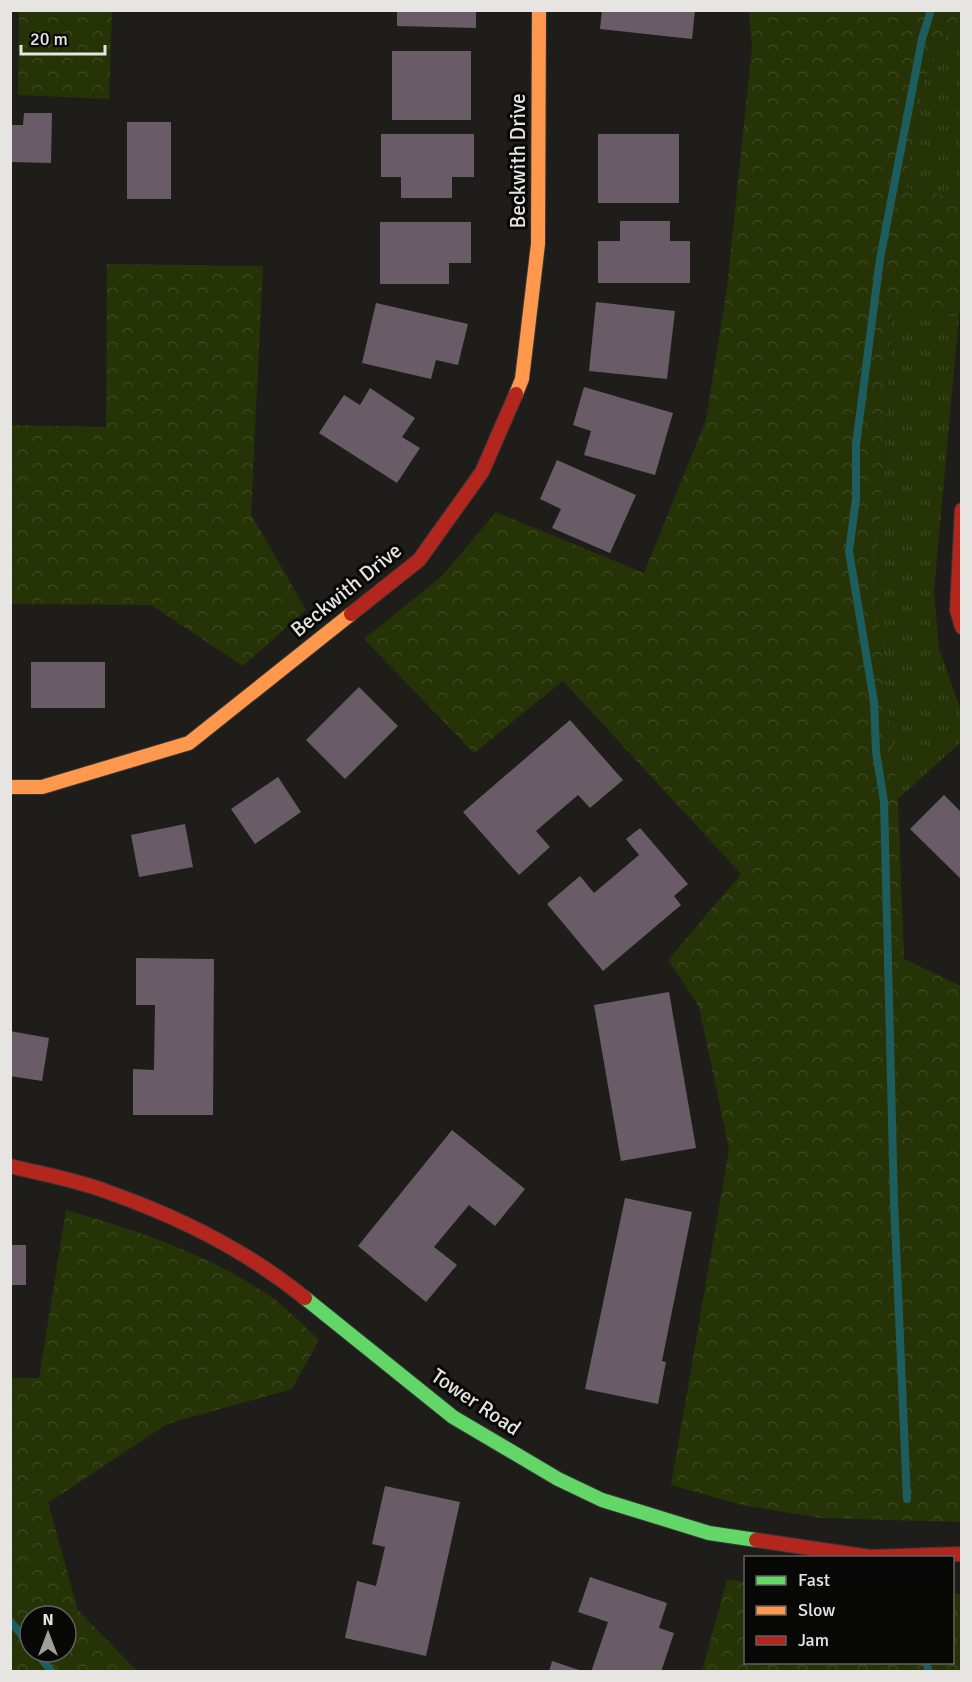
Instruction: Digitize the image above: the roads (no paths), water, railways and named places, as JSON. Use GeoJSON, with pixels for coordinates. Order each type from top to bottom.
{"type":"FeatureCollection","features":[{"type":"Feature","properties":{"kind":"street","name":"Beckwith Drive"},"geometry":{"type":"LineString","coordinates":[[10,788],[42,787],[189,743],[419,560],[482,472],[522,379],[538,244],[539,10]]}},
{"type":"Feature","properties":{"kind":"street"},"geometry":{"type":"LineString","coordinates":[[962,510],[957,610],[962,627]]}},
{"type":"Feature","properties":{"kind":"street","name":"Tower Road"},"geometry":{"type":"LineString","coordinates":[[10,1166],[106,1191],[196,1227],[225,1243],[286,1283],[453,1417],[558,1479],[602,1500],[709,1533],[863,1556]]}},
{"type":"Feature","properties":{"kind":"street","name":"Tower Road"},"geometry":{"type":"LineString","coordinates":[[901,1556],[962,1554]]}},
{"type":"Feature","properties":{"kind":"waterway"},"geometry":{"type":"LineString","coordinates":[[907,1499],[894,1201],[884,801],[876,752],[874,702],[849,551],[856,499],[856,445],[880,259],[922,39],[931,10]]}},
{"type":"Feature","properties":{"kind":"waterway"},"geometry":{"type":"LineString","coordinates":[[10,1621],[18,1631]]}},
{"type":"Feature","properties":{"kind":"waterway"},"geometry":{"type":"LineString","coordinates":[[46,1664],[52,1672]]}},
{"type":"Feature","properties":{"kind":"waterway"},"geometry":{"type":"LineString","coordinates":[[927,1664],[929,1672]]}}]}
